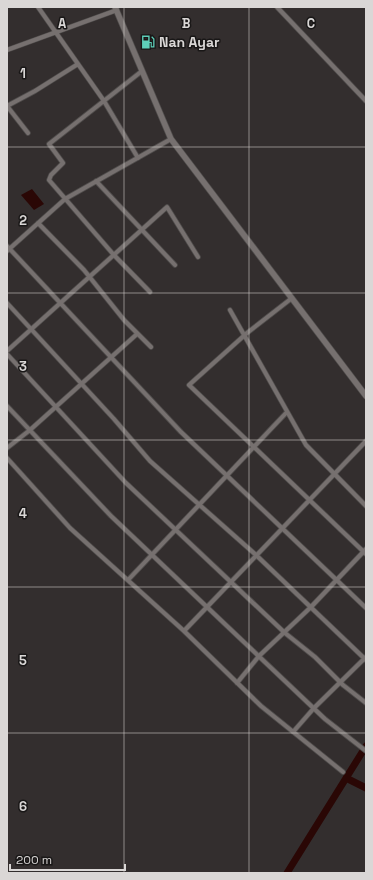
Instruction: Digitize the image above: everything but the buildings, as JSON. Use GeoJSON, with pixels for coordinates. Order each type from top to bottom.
{"type":"FeatureCollection","features":[{"type":"Feature","properties":{"kind":"main road"},"geometry":{"type":"LineString","coordinates":[[116,9],[171,139],[366,396]]}},
{"type":"Feature","properties":{"kind":"street"},"geometry":{"type":"LineString","coordinates":[[38,7],[104,101],[138,158]]}},
{"type":"Feature","properties":{"kind":"street"},"geometry":{"type":"LineString","coordinates":[[277,7],[366,101]]}},
{"type":"Feature","properties":{"kind":"street"},"geometry":{"type":"LineString","coordinates":[[7,50],[116,9]]}},
{"type":"Feature","properties":{"kind":"street"},"geometry":{"type":"LineString","coordinates":[[28,133],[7,106],[35,91],[78,64]]}},
{"type":"Feature","properties":{"kind":"street"},"geometry":{"type":"LineString","coordinates":[[142,71],[49,144],[63,162],[51,175],[49,180],[114,254],[150,292]]}},
{"type":"Feature","properties":{"kind":"street"},"geometry":{"type":"LineString","coordinates":[[171,139],[65,199],[8,249],[180,432],[366,608]]}},
{"type":"Feature","properties":{"kind":"street"},"geometry":{"type":"LineString","coordinates":[[96,181],[175,265]]}},
{"type":"Feature","properties":{"kind":"street"},"geometry":{"type":"LineString","coordinates":[[7,351],[168,207],[198,257]]}},
{"type":"Feature","properties":{"kind":"street"},"geometry":{"type":"LineString","coordinates":[[38,223],[84,270],[88,277],[137,334],[151,347]]}},
{"type":"Feature","properties":{"kind":"street"},"geometry":{"type":"LineString","coordinates":[[236,683],[259,656],[285,633],[336,579],[365,552],[189,385],[257,325],[292,298]]}},
{"type":"Feature","properties":{"kind":"street"},"geometry":{"type":"LineString","coordinates":[[7,302],[150,461],[256,555],[365,658],[314,708],[293,732]]}},
{"type":"Feature","properties":{"kind":"street"},"geometry":{"type":"LineString","coordinates":[[230,310],[286,413],[306,445],[333,475],[366,506]]}},
{"type":"Feature","properties":{"kind":"street"},"geometry":{"type":"LineString","coordinates":[[7,448],[30,430],[137,334]]}},
{"type":"Feature","properties":{"kind":"street"},"geometry":{"type":"LineString","coordinates":[[7,354],[126,483],[285,633],[315,658],[341,683],[366,703]]}},
{"type":"Feature","properties":{"kind":"street"},"geometry":{"type":"LineString","coordinates":[[7,406],[111,516],[314,708],[366,751]]}},
{"type":"Feature","properties":{"kind":"street"},"geometry":{"type":"LineString","coordinates":[[128,580],[286,413]]}},
{"type":"Feature","properties":{"kind":"street"},"geometry":{"type":"LineString","coordinates":[[184,631],[366,441]]}},
{"type":"Feature","properties":{"kind":"street"},"geometry":{"type":"LineString","coordinates":[[7,458],[70,528],[184,631],[261,706],[343,772]]}},
{"type":"Feature","properties":{"kind":"shaded area"},"geometry":{"type":"Polygon","coordinates":[[[32,189],[44,204],[34,210],[21,195],[32,189]]]}},
{"type":"Feature","properties":{"kind":"waterway"},"geometry":{"type":"LineString","coordinates":[[287,873],[366,746]]}},
{"type":"Feature","properties":{"kind":"waterway"},"geometry":{"type":"LineString","coordinates":[[346,778],[366,788]]}},
{"type":"Feature","properties":{"kind":"place","name":"Nan Ayar"},"geometry":{"type":"Point","coordinates":[148,42]}}]}
